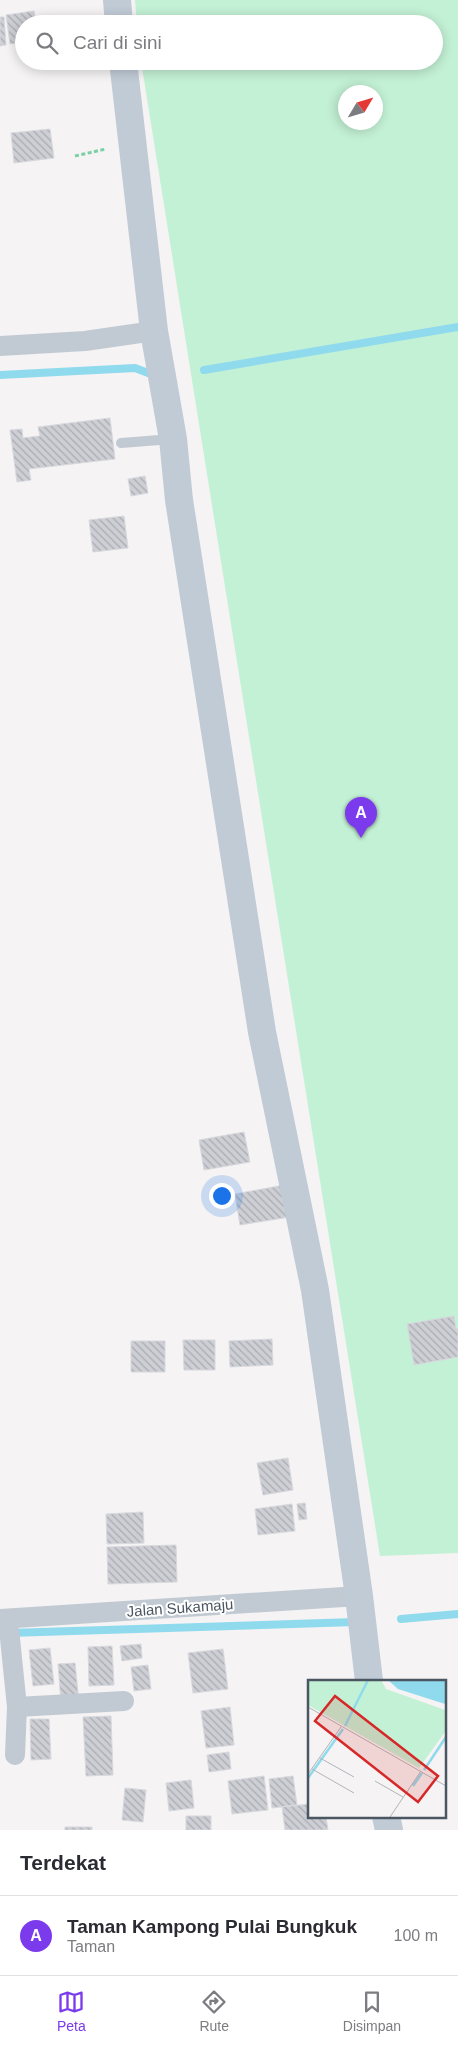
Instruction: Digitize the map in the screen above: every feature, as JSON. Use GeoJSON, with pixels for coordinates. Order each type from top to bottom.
{"type":"FeatureCollection","features":[{"type":"Feature","properties":{"kind":"street"},"geometry":{"type":"LineString","coordinates":[[117,0],[118,15]]}},
{"type":"Feature","properties":{"kind":"street"},"geometry":{"type":"LineString","coordinates":[[124,70],[154,331],[173,439],[179,500],[260,1022],[315,1290],[359,1596],[369,1680]]}},
{"type":"Feature","properties":{"kind":"street"},"geometry":{"type":"LineString","coordinates":[[0,346],[85,341],[154,331]]}},
{"type":"Feature","properties":{"kind":"street","name":"Jalan Sukamaju"},"geometry":{"type":"LineString","coordinates":[[7,1630],[359,1596]]}},
{"type":"Feature","properties":{"kind":"street"},"geometry":{"type":"LineString","coordinates":[[7,1630],[17,1707],[15,1755]]}},
{"type":"Feature","properties":{"kind":"street"},"geometry":{"type":"LineString","coordinates":[[17,1707],[124,1701]]}},
{"type":"Feature","properties":{"kind":"lane"},"geometry":{"type":"LineString","coordinates":[[121,443],[173,439]]}},
{"type":"Feature","properties":{"kind":"green space"},"geometry":{"type":"Polygon","coordinates":[[[135,0],[458,0],[458,1553],[380,1556],[142,70],[443,70],[443,15],[136,15],[135,0]]]}},
{"type":"Feature","properties":{"kind":"building"},"geometry":{"type":"Polygon","coordinates":[[[34,11],[35,15],[15,15],[15,43],[10,44],[6,15],[34,11]]]}},
{"type":"Feature","properties":{"kind":"building"},"geometry":{"type":"Polygon","coordinates":[[[0,17],[4,17],[6,45],[0,46],[0,17]]]}},
{"type":"Feature","properties":{"kind":"building"},"geometry":{"type":"Polygon","coordinates":[[[50,129],[54,158],[14,163],[11,133],[50,129]]]}},
{"type":"Feature","properties":{"kind":"building"},"geometry":{"type":"Polygon","coordinates":[[[110,418],[115,459],[29,469],[31,480],[17,482],[10,430],[22,429],[23,438],[40,436],[38,427],[110,418]]]}},
{"type":"Feature","properties":{"kind":"building"},"geometry":{"type":"Polygon","coordinates":[[[145,476],[148,493],[131,496],[128,479],[145,476]]]}},
{"type":"Feature","properties":{"kind":"building"},"geometry":{"type":"Polygon","coordinates":[[[124,516],[128,548],[93,552],[89,520],[124,516]]]}},
{"type":"Feature","properties":{"kind":"building"},"geometry":{"type":"Polygon","coordinates":[[[244,1132],[250,1162],[204,1170],[199,1140],[244,1132]]]}},
{"type":"Feature","properties":{"kind":"building"},"geometry":{"type":"Polygon","coordinates":[[[284,1185],[290,1217],[240,1225],[235,1194],[284,1185]]]}},
{"type":"Feature","properties":{"kind":"building"},"geometry":{"type":"Polygon","coordinates":[[[454,1316],[456,1329],[458,1328],[458,1357],[414,1365],[407,1324],[454,1316]]]}},
{"type":"Feature","properties":{"kind":"building"},"geometry":{"type":"Polygon","coordinates":[[[272,1339],[273,1365],[230,1367],[229,1341],[272,1339]]]}},
{"type":"Feature","properties":{"kind":"building"},"geometry":{"type":"Polygon","coordinates":[[[183,1340],[215,1340],[215,1370],[184,1370],[183,1340]]]}},
{"type":"Feature","properties":{"kind":"building"},"geometry":{"type":"Polygon","coordinates":[[[131,1341],[165,1341],[165,1372],[131,1372],[131,1341]]]}},
{"type":"Feature","properties":{"kind":"building"},"geometry":{"type":"Polygon","coordinates":[[[288,1458],[293,1490],[263,1495],[257,1463],[288,1458]]]}},
{"type":"Feature","properties":{"kind":"building"},"geometry":{"type":"Polygon","coordinates":[[[305,1503],[307,1519],[299,1520],[297,1504],[305,1503]]]}},
{"type":"Feature","properties":{"kind":"building"},"geometry":{"type":"Polygon","coordinates":[[[292,1504],[295,1531],[258,1535],[255,1509],[292,1504]]]}},
{"type":"Feature","properties":{"kind":"building"},"geometry":{"type":"Polygon","coordinates":[[[143,1512],[144,1543],[107,1544],[106,1514],[143,1512]]]}},
{"type":"Feature","properties":{"kind":"building"},"geometry":{"type":"Polygon","coordinates":[[[176,1545],[177,1582],[108,1584],[107,1547],[176,1545]]]}},
{"type":"Feature","properties":{"kind":"building"},"geometry":{"type":"Polygon","coordinates":[[[141,1644],[142,1658],[122,1661],[120,1646],[141,1644]]]}},
{"type":"Feature","properties":{"kind":"building"},"geometry":{"type":"Polygon","coordinates":[[[112,1646],[114,1685],[89,1686],[88,1647],[112,1646]]]}},
{"type":"Feature","properties":{"kind":"building"},"geometry":{"type":"Polygon","coordinates":[[[50,1648],[54,1684],[33,1686],[29,1650],[50,1648]]]}},
{"type":"Feature","properties":{"kind":"building"},"geometry":{"type":"Polygon","coordinates":[[[223,1649],[228,1689],[193,1693],[188,1653],[223,1649]]]}},
{"type":"Feature","properties":{"kind":"building"},"geometry":{"type":"Polygon","coordinates":[[[75,1663],[79,1702],[61,1703],[58,1664],[75,1663]]]}},
{"type":"Feature","properties":{"kind":"building"},"geometry":{"type":"Polygon","coordinates":[[[148,1665],[151,1689],[134,1691],[131,1667],[148,1665]]]}},
{"type":"Feature","properties":{"kind":"building"},"geometry":{"type":"Polygon","coordinates":[[[230,1707],[234,1745],[206,1748],[201,1711],[230,1707]]]}},
{"type":"Feature","properties":{"kind":"building"},"geometry":{"type":"Polygon","coordinates":[[[111,1716],[113,1775],[86,1776],[83,1717],[111,1716]]]}},
{"type":"Feature","properties":{"kind":"building"},"geometry":{"type":"Polygon","coordinates":[[[30,1719],[49,1719],[51,1759],[31,1760],[30,1719]]]}},
{"type":"Feature","properties":{"kind":"building"},"geometry":{"type":"Polygon","coordinates":[[[229,1752],[231,1769],[209,1772],[207,1755],[229,1752]]]}},
{"type":"Feature","properties":{"kind":"building"},"geometry":{"type":"Polygon","coordinates":[[[264,1776],[268,1810],[232,1814],[228,1781],[264,1776]]]}},
{"type":"Feature","properties":{"kind":"building"},"geometry":{"type":"Polygon","coordinates":[[[293,1776],[297,1805],[272,1808],[269,1779],[293,1776]]]}},
{"type":"Feature","properties":{"kind":"building"},"geometry":{"type":"Polygon","coordinates":[[[191,1780],[194,1808],[169,1811],[166,1783],[191,1780]]]}},
{"type":"Feature","properties":{"kind":"building"},"geometry":{"type":"Polygon","coordinates":[[[125,1788],[146,1790],[143,1822],[122,1820],[125,1788]]]}},
{"type":"Feature","properties":{"kind":"building"},"geometry":{"type":"Polygon","coordinates":[[[308,1804],[308,1818],[326,1818],[328,1830],[285,1830],[282,1807],[308,1804]]]}},
{"type":"Feature","properties":{"kind":"building"},"geometry":{"type":"Polygon","coordinates":[[[186,1816],[211,1816],[211,1830],[186,1830],[186,1816]]]}},
{"type":"Feature","properties":{"kind":"building"},"geometry":{"type":"Polygon","coordinates":[[[65,1827],[92,1827],[92,1830],[65,1830],[65,1827]]]}},
{"type":"Feature","properties":{"kind":"waterway"},"geometry":{"type":"LineString","coordinates":[[204,370],[458,327]]}},
{"type":"Feature","properties":{"kind":"waterway"},"geometry":{"type":"LineString","coordinates":[[0,375],[135,368],[156,376]]}},
{"type":"Feature","properties":{"kind":"waterway"},"geometry":{"type":"LineString","coordinates":[[401,1619],[458,1614]]}},
{"type":"Feature","properties":{"kind":"waterway"},"geometry":{"type":"LineString","coordinates":[[9,1633],[355,1622]]}},
{"type":"Feature","properties":{"kind":"place","name":"Taman Kampong Pulai Bungkuk"},"geometry":{"type":"Point","coordinates":[361,838]}}]}
